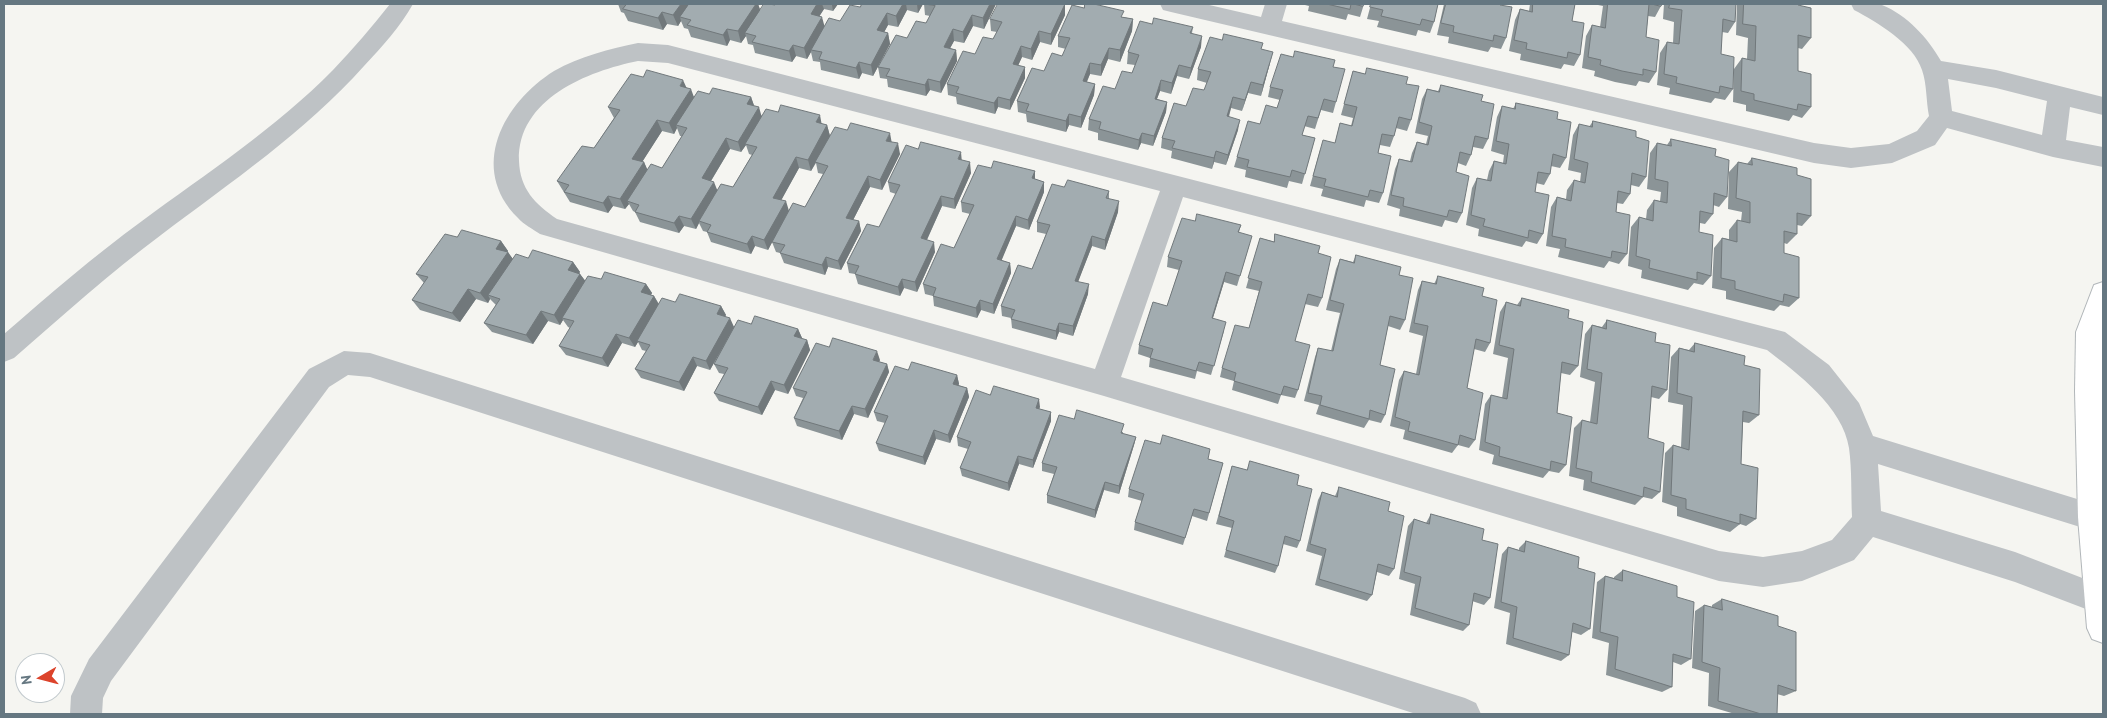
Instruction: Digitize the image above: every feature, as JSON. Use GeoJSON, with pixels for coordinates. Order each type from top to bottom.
{"type":"FeatureCollection","features":[{"type":"Feature","properties":{"kind":"main road"},"geometry":{"type":"LineString","coordinates":[[2101,614],[2093,517],[2096,386],[2090,332],[2103,293]]}},
{"type":"Feature","properties":{"kind":"street"},"geometry":{"type":"LineString","coordinates":[[4,350],[113,257],[224,176],[298,115],[352,66],[402,4]]}},
{"type":"Feature","properties":{"kind":"street"},"geometry":{"type":"LineString","coordinates":[[1269,26],[1276,4]]}},
{"type":"Feature","properties":{"kind":"street"},"geometry":{"type":"LineString","coordinates":[[1185,5],[1823,155],[1850,158],[1892,152],[1926,138],[1940,117],[1933,68],[1917,43],[1884,15],[1862,4]]}},
{"type":"Feature","properties":{"kind":"street"},"geometry":{"type":"LineString","coordinates":[[638,52],[668,54],[1175,186],[1774,340],[1819,374],[1849,412],[1863,446],[1867,521],[1843,550],[1802,566],[1763,572],[1719,566],[1104,384],[549,227],[527,211],[510,185],[506,159],[511,133],[528,105],[553,84],[579,69],[608,58],[638,52]]}},
{"type":"Feature","properties":{"kind":"street"},"geometry":{"type":"LineString","coordinates":[[1933,68],[2060,94],[2103,106]]}},
{"type":"Feature","properties":{"kind":"street"},"geometry":{"type":"LineString","coordinates":[[2053,147],[2060,94]]}},
{"type":"Feature","properties":{"kind":"street"},"geometry":{"type":"LineString","coordinates":[[1940,117],[2053,147],[2103,157]]}},
{"type":"Feature","properties":{"kind":"street"},"geometry":{"type":"LineString","coordinates":[[1104,384],[1175,186]]}},
{"type":"Feature","properties":{"kind":"street"},"geometry":{"type":"LineString","coordinates":[[86,714],[87,696],[100,670],[319,378],[344,363],[370,365],[1465,714]]}},
{"type":"Feature","properties":{"kind":"street"},"geometry":{"type":"LineString","coordinates":[[1863,446],[2093,517]]}},
{"type":"Feature","properties":{"kind":"street"},"geometry":{"type":"LineString","coordinates":[[1867,521],[2015,567],[2101,614]]}},
{"type":"Feature","properties":{"kind":"building"},"geometry":{"type":"Polygon","coordinates":[[[627,4],[681,4],[673,15],[662,12],[658,18],[623,9],[627,4]]]}},
{"type":"Feature","properties":{"kind":"building"},"geometry":{"type":"Polygon","coordinates":[[[689,4],[756,4],[738,31],[727,29],[723,35],[687,25],[691,20],[680,17],[689,4]]]}},
{"type":"Feature","properties":{"kind":"building"},"geometry":{"type":"Polygon","coordinates":[[[764,4],[817,4],[811,14],[822,17],[804,48],[793,45],[789,51],[752,42],[756,36],[745,33],[764,4]]]}},
{"type":"Feature","properties":{"kind":"building"},"geometry":{"type":"Polygon","coordinates":[[[862,4],[903,4],[896,16],[887,13],[877,30],[888,33],[871,65],[859,62],[856,68],[819,59],[822,52],[811,50],[829,18],[840,21],[850,5],[860,7],[862,4]]]}},
{"type":"Feature","properties":{"kind":"building"},"geometry":{"type":"Polygon","coordinates":[[[925,4],[990,4],[983,18],[972,15],[963,32],[953,29],[944,47],[956,50],[940,82],[928,79],[925,85],[886,76],[890,69],[878,67],[896,35],[907,38],[916,21],[926,23],[935,6],[925,4]]]}},
{"type":"Feature","properties":{"kind":"building"},"geometry":{"type":"Polygon","coordinates":[[[998,4],[1065,4],[1051,34],[1039,31],[1031,49],[1021,46],[1013,64],[1025,67],[1010,100],[998,97],[994,103],[956,93],[959,87],[947,84],[963,51],[975,54],[983,37],[993,39],[1002,22],[990,19],[998,4]]]}},
{"type":"Feature","properties":{"kind":"building"},"geometry":{"type":"Polygon","coordinates":[[[1085,4],[1094,4],[1124,11],[1121,17],[1133,19],[1120,50],[1109,48],[1101,65],[1090,63],[1083,81],[1095,84],[1081,117],[1069,114],[1066,121],[1026,111],[1029,104],[1017,101],[1032,68],[1044,71],[1052,53],[1062,56],[1070,38],[1058,36],[1072,5],[1084,8],[1085,4]]]}},
{"type":"Feature","properties":{"kind":"building"},"geometry":{"type":"Polygon","coordinates":[[[1327,4],[1351,4],[1350,9],[1327,4]]]}},
{"type":"Feature","properties":{"kind":"building"},"geometry":{"type":"Polygon","coordinates":[[[1371,4],[1438,4],[1434,22],[1422,19],[1420,25],[1381,16],[1383,10],[1370,7],[1371,4]]]}},
{"type":"Feature","properties":{"kind":"building"},"geometry":{"type":"Polygon","coordinates":[[[1446,4],[1500,4],[1512,7],[1506,38],[1494,35],[1493,41],[1453,32],[1454,26],[1441,23],[1446,4]]]}},
{"type":"Feature","properties":{"kind":"building"},"geometry":{"type":"Polygon","coordinates":[[[1533,4],[1575,4],[1572,21],[1584,23],[1580,55],[1568,52],[1567,58],[1526,49],[1527,43],[1514,40],[1520,9],[1532,12],[1533,4]]]}},
{"type":"Feature","properties":{"kind":"building"},"geometry":{"type":"Polygon","coordinates":[[[1608,4],[1649,4],[1646,37],[1659,40],[1656,72],[1643,69],[1643,75],[1622,71],[1600,65],[1601,60],[1588,57],[1592,25],[1605,28],[1608,4]]]}},
{"type":"Feature","properties":{"kind":"building"},"geometry":{"type":"Polygon","coordinates":[[[1670,4],[1736,4],[1735,22],[1723,19],[1721,54],[1734,57],[1733,89],[1720,86],[1719,93],[1676,83],[1677,77],[1664,74],[1667,42],[1679,44],[1682,10],[1669,8],[1670,4]]]}},
{"type":"Feature","properties":{"kind":"building"},"geometry":{"type":"Polygon","coordinates":[[[1744,4],[1798,4],[1811,8],[1811,38],[1798,35],[1798,71],[1811,74],[1811,107],[1798,104],[1797,110],[1754,100],[1754,94],[1741,91],[1742,58],[1755,61],[1756,26],[1743,24],[1744,4]]]}},
{"type":"Feature","properties":{"kind":"building"},"geometry":{"type":"Polygon","coordinates":[[[1154,18],[1193,27],[1190,33],[1202,36],[1191,68],[1179,65],[1172,83],[1161,80],[1155,99],[1167,102],[1154,136],[1142,133],[1139,140],[1099,129],[1101,122],[1089,119],[1103,86],[1115,89],[1122,71],[1132,73],[1139,55],[1128,52],[1140,21],[1152,24],[1154,18]]]}},
{"type":"Feature","properties":{"kind":"building"},"geometry":{"type":"Polygon","coordinates":[[[1224,34],[1263,43],[1261,49],[1273,52],[1263,85],[1251,82],[1245,100],[1233,97],[1227,116],[1240,120],[1228,155],[1216,151],[1214,158],[1172,148],[1175,141],[1162,138],[1174,103],[1186,106],[1193,88],[1204,90],[1211,72],[1198,69],[1210,37],[1222,40],[1224,34]]]}},
{"type":"Feature","properties":{"kind":"building"},"geometry":{"type":"Polygon","coordinates":[[[1295,51],[1335,60],[1333,67],[1345,69],[1336,102],[1324,99],[1318,118],[1308,116],[1302,135],[1315,138],[1305,174],[1292,170],[1290,177],[1247,167],[1249,160],[1237,157],[1248,121],[1260,124],[1266,105],[1277,108],[1283,90],[1270,87],[1281,54],[1293,57],[1295,51]]]}},
{"type":"Feature","properties":{"kind":"building"},"geometry":{"type":"Polygon","coordinates":[[[1367,68],[1408,77],[1406,84],[1419,86],[1411,120],[1399,117],[1394,136],[1382,134],[1378,153],[1391,156],[1383,193],[1370,190],[1368,197],[1324,186],[1326,179],[1313,176],[1323,140],[1335,143],[1340,123],[1352,126],[1357,107],[1344,104],[1353,71],[1365,74],[1367,68]]]}},
{"type":"Feature","properties":{"kind":"building"},"geometry":{"type":"Polygon","coordinates":[[[647,70],[683,80],[680,86],[691,89],[669,123],[657,120],[632,159],[644,162],[620,199],[608,196],[603,203],[564,192],[569,185],[557,181],[582,146],[594,148],[620,110],[608,107],[631,74],[643,77],[647,70]]]}},
{"type":"Feature","properties":{"kind":"building"},"geometry":{"type":"Polygon","coordinates":[[[1441,85],[1483,95],[1481,101],[1494,104],[1488,139],[1475,136],[1471,155],[1460,152],[1456,172],[1469,176],[1462,213],[1449,210],[1447,217],[1403,206],[1404,198],[1391,195],[1399,159],[1412,162],[1417,142],[1428,145],[1432,126],[1419,122],[1427,89],[1439,92],[1441,85]]]}},
{"type":"Feature","properties":{"kind":"building"},"geometry":{"type":"Polygon","coordinates":[[[713,88],[751,97],[747,104],[759,107],[738,142],[726,138],[702,178],[714,182],[691,219],[679,216],[674,223],[635,212],[639,205],[627,201],[651,164],[662,168],[687,128],[676,125],[698,91],[709,94],[713,88]]]}},
{"type":"Feature","properties":{"kind":"building"},"geometry":{"type":"Polygon","coordinates":[[[1516,103],[1558,112],[1557,119],[1571,122],[1566,158],[1553,154],[1550,174],[1538,172],[1535,192],[1549,195],[1543,234],[1529,230],[1528,238],[1483,226],[1485,219],[1471,215],[1477,178],[1491,181],[1494,161],[1506,164],[1509,144],[1496,141],[1502,106],[1515,109],[1516,103]]]}},
{"type":"Feature","properties":{"kind":"building"},"geometry":{"type":"Polygon","coordinates":[[[781,105],[820,115],[816,122],[827,125],[808,160],[796,157],[773,198],[786,201],[764,240],[752,236],[747,244],[707,232],[711,225],[699,221],[721,184],[733,187],[757,147],[745,144],[766,109],[778,112],[781,105]]]}},
{"type":"Feature","properties":{"kind":"building"},"geometry":{"type":"Polygon","coordinates":[[[1593,121],[1636,131],[1636,137],[1649,141],[1646,177],[1632,173],[1630,194],[1618,191],[1616,212],[1630,215],[1627,254],[1612,251],[1611,258],[1565,247],[1566,239],[1552,236],[1557,197],[1571,201],[1574,180],[1585,183],[1588,163],[1574,159],[1579,124],[1592,127],[1593,121]]]}},
{"type":"Feature","properties":{"kind":"building"},"geometry":{"type":"Polygon","coordinates":[[[851,123],[890,133],[886,141],[898,143],[880,180],[868,176],[846,218],[859,221],[838,261],[826,257],[822,265],[780,253],[785,245],[772,242],[793,203],[805,207],[828,166],[815,162],[835,127],[847,130],[851,123]]]}},
{"type":"Feature","properties":{"kind":"building"},"geometry":{"type":"Polygon","coordinates":[[[1671,139],[1716,149],[1715,156],[1729,160],[1727,197],[1714,193],[1713,214],[1700,211],[1699,232],[1713,235],[1711,276],[1697,272],[1697,280],[1649,268],[1650,260],[1636,256],[1639,217],[1653,221],[1654,200],[1667,203],[1668,182],[1655,179],[1657,143],[1671,146],[1671,139]]]}},
{"type":"Feature","properties":{"kind":"building"},"geometry":{"type":"Polygon","coordinates":[[[921,142],[961,152],[958,159],[970,162],[954,199],[941,196],[921,238],[934,242],[915,282],[902,279],[898,287],[855,274],[859,266],[847,263],[867,224],[879,227],[900,185],[888,182],[906,145],[918,149],[921,142]]]}},
{"type":"Feature","properties":{"kind":"building"},"geometry":{"type":"Polygon","coordinates":[[[1752,158],[1797,168],[1797,175],[1811,179],[1811,216],[1797,213],[1797,234],[1784,231],[1784,253],[1799,257],[1799,298],[1784,294],[1783,302],[1735,289],[1735,281],[1721,278],[1722,238],[1737,242],[1737,220],[1750,223],[1750,202],[1736,198],[1738,162],[1752,165],[1752,158]]]}},
{"type":"Feature","properties":{"kind":"building"},"geometry":{"type":"Polygon","coordinates":[[[994,161],[1035,171],[1032,178],[1044,182],[1028,220],[1016,216],[997,259],[1010,263],[993,304],[980,300],[976,308],[933,296],[936,288],[923,284],[941,244],[954,248],[974,205],[961,202],[978,165],[991,168],[994,161]]]}},
{"type":"Feature","properties":{"kind":"building"},"geometry":{"type":"Polygon","coordinates":[[[1068,180],[1109,191],[1106,198],[1119,201],[1105,240],[1092,236],[1075,281],[1089,284],[1073,326],[1059,323],[1056,331],[1011,319],[1015,310],[1001,306],[1018,265],[1032,269],[1050,225],[1037,222],[1052,184],[1064,187],[1068,180]]]}},
{"type":"Feature","properties":{"kind":"building"},"geometry":{"type":"Polygon","coordinates":[[[1197,214],[1241,225],[1238,232],[1252,236],[1240,276],[1226,272],[1212,318],[1226,322],[1214,366],[1199,362],[1196,371],[1150,358],[1153,349],[1139,345],[1153,302],[1167,306],[1182,261],[1168,257],[1182,218],[1195,221],[1197,214]]]}},
{"type":"Feature","properties":{"kind":"building"},"geometry":{"type":"Polygon","coordinates":[[[462,230],[501,241],[496,249],[508,252],[480,293],[468,289],[452,313],[412,300],[428,277],[416,274],[445,234],[457,237],[462,230]]]}},
{"type":"Feature","properties":{"kind":"building"},"geometry":{"type":"Polygon","coordinates":[[[1275,234],[1320,246],[1318,253],[1331,257],[1322,298],[1308,294],[1295,341],[1310,345],[1298,390],[1284,386],[1281,395],[1234,381],[1236,373],[1222,368],[1235,325],[1249,328],[1262,282],[1248,278],[1260,238],[1274,242],[1275,234]]]}},
{"type":"Feature","properties":{"kind":"building"},"geometry":{"type":"Polygon","coordinates":[[[533,250],[573,262],[568,270],[580,274],[554,315],[541,311],[526,335],[484,323],[500,299],[488,295],[516,254],[528,258],[533,250]]]}},
{"type":"Feature","properties":{"kind":"building"},"geometry":{"type":"Polygon","coordinates":[[[1356,255],[1401,267],[1399,275],[1413,278],[1405,320],[1390,316],[1380,365],[1395,369],[1385,415],[1370,410],[1369,419],[1320,405],[1322,396],[1308,393],[1318,348],[1333,351],[1344,304],[1330,300],[1340,259],[1354,263],[1356,255]]]}},
{"type":"Feature","properties":{"kind":"building"},"geometry":{"type":"Polygon","coordinates":[[[605,272],[646,284],[641,292],[654,296],[629,338],[616,334],[602,358],[559,346],[574,321],[562,318],[588,276],[601,279],[605,272]]]}},
{"type":"Feature","properties":{"kind":"building"},"geometry":{"type":"Polygon","coordinates":[[[1438,276],[1484,288],[1482,296],[1497,300],[1490,343],[1476,339],[1467,388],[1483,393],[1475,440],[1460,435],[1458,445],[1408,431],[1410,422],[1395,417],[1404,371],[1419,375],[1428,326],[1414,323],[1422,281],[1436,284],[1438,276]]]}},
{"type":"Feature","properties":{"kind":"building"},"geometry":{"type":"Polygon","coordinates":[[[680,294],[721,306],[717,314],[730,318],[706,361],[693,357],[679,382],[635,369],[650,345],[637,341],[662,298],[675,302],[680,294]]]}},
{"type":"Feature","properties":{"kind":"building"},"geometry":{"type":"Polygon","coordinates":[[[1522,298],[1569,310],[1568,318],[1583,322],[1578,366],[1562,362],[1557,413],[1572,417],[1566,465],[1551,461],[1550,470],[1499,456],[1500,447],[1485,442],[1491,395],[1507,399],[1514,349],[1499,345],[1506,302],[1520,306],[1522,298]]]}},
{"type":"Feature","properties":{"kind":"building"},"geometry":{"type":"Polygon","coordinates":[[[755,316],[798,329],[794,336],[807,340],[784,385],[771,381],[758,407],[714,393],[728,368],[714,364],[738,320],[751,324],[755,316]]]}},
{"type":"Feature","properties":{"kind":"building"},"geometry":{"type":"Polygon","coordinates":[[[1607,320],[1656,333],[1655,342],[1670,345],[1667,390],[1652,386],[1648,438],[1664,443],[1660,492],[1644,487],[1643,497],[1591,482],[1592,472],[1576,468],[1582,420],[1597,424],[1602,373],[1587,369],[1592,325],[1606,329],[1607,320]]]}},
{"type":"Feature","properties":{"kind":"building"},"geometry":{"type":"Polygon","coordinates":[[[833,338],[877,351],[873,360],[887,364],[865,409],[852,406],[839,431],[794,418],[807,392],[793,388],[816,343],[829,347],[833,338]]]}},
{"type":"Feature","properties":{"kind":"building"},"geometry":{"type":"Polygon","coordinates":[[[1695,343],[1745,356],[1744,365],[1760,369],[1759,415],[1743,411],[1741,464],[1758,468],[1756,519],[1740,514],[1740,524],[1686,509],[1686,499],[1671,495],[1673,445],[1689,450],[1692,397],[1677,393],[1679,348],[1694,352],[1695,343]]]}},
{"type":"Feature","properties":{"kind":"building"},"geometry":{"type":"Polygon","coordinates":[[[912,362],[957,375],[953,384],[967,388],[948,435],[934,430],[923,457],[876,443],[888,416],[874,412],[895,366],[908,370],[912,362]]]}},
{"type":"Feature","properties":{"kind":"building"},"geometry":{"type":"Polygon","coordinates":[[[994,386],[1039,399],[1036,408],[1051,412],[1033,460],[1018,456],[1008,483],[960,468],[971,442],[957,437],[976,390],[990,395],[994,386]]]}},
{"type":"Feature","properties":{"kind":"building"},"geometry":{"type":"Polygon","coordinates":[[[1077,410],[1124,424],[1121,433],[1136,437],[1119,486],[1105,482],[1095,510],[1047,495],[1057,467],[1042,463],[1059,415],[1074,419],[1077,410]]]}},
{"type":"Feature","properties":{"kind":"building"},"geometry":{"type":"Polygon","coordinates":[[[1163,435],[1210,449],[1208,459],[1223,463],[1209,513],[1194,509],[1185,538],[1135,522],[1144,494],[1129,489],[1145,440],[1160,444],[1163,435]]]}},
{"type":"Feature","properties":{"kind":"building"},"geometry":{"type":"Polygon","coordinates":[[[1250,461],[1299,475],[1297,485],[1312,489],[1300,541],[1285,536],[1278,566],[1226,550],[1234,521],[1219,516],[1232,466],[1247,470],[1250,461]]]}},
{"type":"Feature","properties":{"kind":"building"},"geometry":{"type":"Polygon","coordinates":[[[1339,487],[1390,502],[1388,511],[1404,516],[1394,569],[1378,564],[1372,595],[1319,579],[1326,549],[1310,544],[1322,492],[1337,497],[1339,487]]]}},
{"type":"Feature","properties":{"kind":"building"},"geometry":{"type":"Polygon","coordinates":[[[1431,514],[1484,529],[1482,540],[1498,544],[1490,598],[1474,593],[1469,625],[1415,608],[1421,577],[1404,572],[1414,519],[1429,524],[1431,514]]]}},
{"type":"Feature","properties":{"kind":"building"},"geometry":{"type":"Polygon","coordinates":[[[1526,541],[1579,557],[1578,568],[1595,573],[1590,629],[1573,623],[1569,655],[1513,638],[1517,607],[1501,602],[1508,547],[1524,552],[1526,541]]]}},
{"type":"Feature","properties":{"kind":"building"},"geometry":{"type":"Polygon","coordinates":[[[1623,570],[1677,586],[1677,597],[1694,602],[1691,659],[1673,654],[1672,687],[1615,669],[1618,637],[1600,632],[1605,576],[1622,581],[1623,570]]]}},
{"type":"Feature","properties":{"kind":"building"},"geometry":{"type":"Polygon","coordinates":[[[1722,599],[1778,616],[1778,626],[1796,632],[1796,691],[1778,685],[1777,714],[1761,714],[1718,701],[1720,668],[1702,662],[1704,605],[1722,610],[1722,599]]]}}]}
